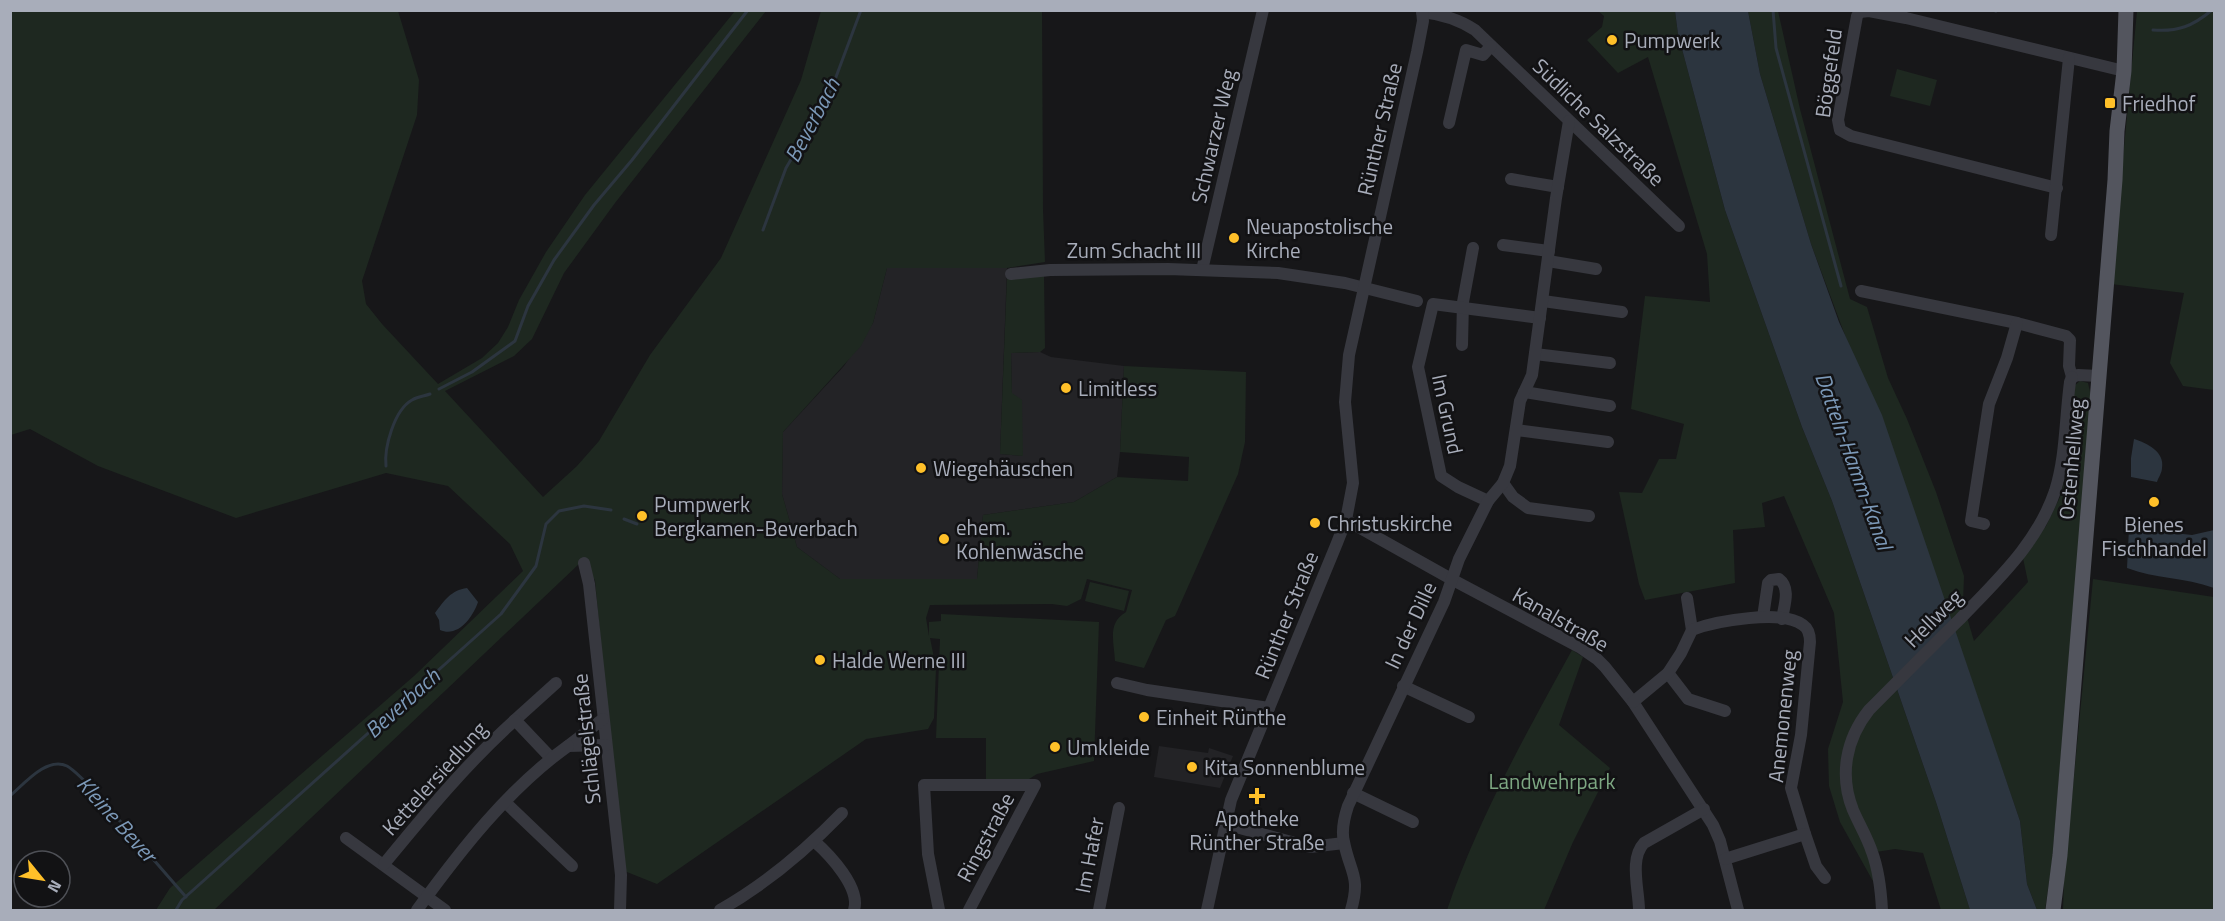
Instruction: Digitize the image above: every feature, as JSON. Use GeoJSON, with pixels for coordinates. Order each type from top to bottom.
{"type":"FeatureCollection","features":[{"type":"Feature","properties":{"kind":"main road","name":"Ostenhellweg"},"geometry":{"type":"LineString","coordinates":[[2053,910],[2061,843],[2117,131],[2124,71],[2126,10]]}},
{"type":"Feature","properties":{"kind":"street","name":"Schwarzer Weg"},"geometry":{"type":"LineString","coordinates":[[1202,270],[1263,10]]}},
{"type":"Feature","properties":{"kind":"street","name":"Südliche Salzstraße"},"geometry":{"type":"LineString","coordinates":[[1422,11],[1456,19],[1475,30],[1679,226]]}},
{"type":"Feature","properties":{"kind":"street","name":"Rünther Straße"},"geometry":{"type":"LineString","coordinates":[[1207,910],[1231,800],[1346,520],[1353,483],[1345,402],[1346,380],[1363,288],[1417,52],[1422,11]]}},
{"type":"Feature","properties":{"kind":"street","name":"Böggefeld"},"geometry":{"type":"LineString","coordinates":[[2057,188],[1851,136],[1840,130],[1838,120],[1855,21],[1860,12],[1869,11],[1906,18],[2124,71]]}},
{"type":"Feature","properties":{"kind":"street"},"geometry":{"type":"LineString","coordinates":[[1449,123],[1466,50],[1483,55],[1491,46]]}},
{"type":"Feature","properties":{"kind":"street"},"geometry":{"type":"LineString","coordinates":[[2051,236],[2069,58]]}},
{"type":"Feature","properties":{"kind":"street"},"geometry":{"type":"LineString","coordinates":[[1569,121],[1532,375],[1520,401],[1510,466],[1503,483],[1513,497],[1528,508],[1590,516]]}},
{"type":"Feature","properties":{"kind":"street"},"geometry":{"type":"LineString","coordinates":[[1511,179],[1558,187]]}},
{"type":"Feature","properties":{"kind":"street"},"geometry":{"type":"LineString","coordinates":[[1503,245],[1596,269]]}},
{"type":"Feature","properties":{"kind":"street","name":"Im Grund"},"geometry":{"type":"LineString","coordinates":[[1462,345],[1465,309],[1463,302],[1473,248]]}},
{"type":"Feature","properties":{"kind":"street","name":"Zum Schacht III"},"geometry":{"type":"LineString","coordinates":[[1011,274],[1050,270],[1202,270],[1278,273],[1363,288]]}},
{"type":"Feature","properties":{"kind":"street"},"geometry":{"type":"LineString","coordinates":[[1363,288],[1417,301]]}},
{"type":"Feature","properties":{"kind":"street"},"geometry":{"type":"LineString","coordinates":[[1861,291],[2017,323],[2007,358],[1989,404],[1971,521],[1984,524]]}},
{"type":"Feature","properties":{"kind":"street"},"geometry":{"type":"LineString","coordinates":[[1543,301],[1622,312]]}},
{"type":"Feature","properties":{"kind":"street","name":"Im Grund"},"geometry":{"type":"LineString","coordinates":[[1488,501],[1441,476],[1418,367],[1433,304],[1540,318]]}},
{"type":"Feature","properties":{"kind":"street","name":"Hellweg"},"geometry":{"type":"LineString","coordinates":[[1882,910],[1876,865],[1849,799],[1845,767],[1854,732],[1879,700],[2017,559],[2032,538],[2049,506],[2059,477],[2072,377],[2069,366],[2070,340],[2066,336],[2017,323]]}},
{"type":"Feature","properties":{"kind":"street"},"geometry":{"type":"LineString","coordinates":[[1535,354],[1610,363]]}},
{"type":"Feature","properties":{"kind":"street"},"geometry":{"type":"LineString","coordinates":[[2072,377],[2099,376]]}},
{"type":"Feature","properties":{"kind":"street"},"geometry":{"type":"LineString","coordinates":[[1524,392],[1610,406]]}},
{"type":"Feature","properties":{"kind":"street"},"geometry":{"type":"LineString","coordinates":[[1516,430],[1608,442]]}},
{"type":"Feature","properties":{"kind":"street","name":"In der Dille"},"geometry":{"type":"LineString","coordinates":[[1351,910],[1355,881],[1354,871],[1344,843],[1344,819],[1353,793],[1453,580],[1459,559],[1488,501],[1503,483]]}},
{"type":"Feature","properties":{"kind":"street","name":"Kanalstraße"},"geometry":{"type":"LineString","coordinates":[[1346,520],[1589,653],[1605,667],[1633,702],[1704,809],[1725,859],[1738,910]]}},
{"type":"Feature","properties":{"kind":"street","name":"Schlägelstraße"},"geometry":{"type":"LineString","coordinates":[[584,563],[589,584],[621,875],[620,910]]}},
{"type":"Feature","properties":{"kind":"street","name":"Anemonenweg"},"geometry":{"type":"LineString","coordinates":[[1763,617],[1768,583],[1779,579],[1786,585],[1782,619]]}},
{"type":"Feature","properties":{"kind":"street"},"geometry":{"type":"LineString","coordinates":[[1633,702],[1668,673],[1681,653],[1692,630],[1687,598]]}},
{"type":"Feature","properties":{"kind":"street","name":"Anemonenweg"},"geometry":{"type":"LineString","coordinates":[[1692,630],[1763,617],[1799,622],[1809,633],[1801,735],[1791,788],[1816,866],[1825,879]]}},
{"type":"Feature","properties":{"kind":"street"},"geometry":{"type":"LineString","coordinates":[[1668,673],[1688,699],[1725,711]]}},
{"type":"Feature","properties":{"kind":"street","name":"Kettelersiedlung"},"geometry":{"type":"LineString","coordinates":[[384,864],[453,780],[482,749],[556,683]]}},
{"type":"Feature","properties":{"kind":"street"},"geometry":{"type":"LineString","coordinates":[[1117,683],[1147,690],[1269,708]]}},
{"type":"Feature","properties":{"kind":"street","name":"In der Dille"},"geometry":{"type":"LineString","coordinates":[[1403,686],[1469,717]]}},
{"type":"Feature","properties":{"kind":"street"},"geometry":{"type":"LineString","coordinates":[[417,910],[505,802],[551,758],[603,719]]}},
{"type":"Feature","properties":{"kind":"street","name":"Kettelersiedlung"},"geometry":{"type":"LineString","coordinates":[[515,720],[551,758]]}},
{"type":"Feature","properties":{"kind":"street"},"geometry":{"type":"LineString","coordinates":[[568,746],[606,745]]}},
{"type":"Feature","properties":{"kind":"street","name":"Ringstraße"},"geometry":{"type":"LineString","coordinates":[[939,910],[928,854],[924,785],[1035,785],[969,910]]}},
{"type":"Feature","properties":{"kind":"street"},"geometry":{"type":"LineString","coordinates":[[1353,793],[1413,822]]}},
{"type":"Feature","properties":{"kind":"street"},"geometry":{"type":"LineString","coordinates":[[505,802],[572,866]]}},
{"type":"Feature","properties":{"kind":"street","name":"Im Hafer"},"geometry":{"type":"LineString","coordinates":[[1099,910],[1119,808]]}},
{"type":"Feature","properties":{"kind":"street"},"geometry":{"type":"LineString","coordinates":[[1639,910],[1636,859],[1639,848],[1704,809]]}},
{"type":"Feature","properties":{"kind":"street"},"geometry":{"type":"LineString","coordinates":[[720,910],[746,896],[814,841],[842,813]]}},
{"type":"Feature","properties":{"kind":"street"},"geometry":{"type":"LineString","coordinates":[[1225,824],[1310,847],[1327,847],[1344,843]]}},
{"type":"Feature","properties":{"kind":"street"},"geometry":{"type":"LineString","coordinates":[[1725,859],[1805,834]]}},
{"type":"Feature","properties":{"kind":"street","name":"Kettelersiedlung"},"geometry":{"type":"LineString","coordinates":[[346,838],[445,910]]}},
{"type":"Feature","properties":{"kind":"street"},"geometry":{"type":"LineString","coordinates":[[814,841],[840,869],[855,900],[854,910]]}},
{"type":"Feature","properties":{"kind":"shaded area"},"geometry":{"type":"Polygon","coordinates":[[[887,268],[1007,268],[1000,454],[1023,456],[1012,394],[1011,353],[1040,352],[1051,357],[1124,366],[1117,477],[1074,502],[983,515],[977,579],[840,579],[797,547],[782,494],[783,432],[844,366],[873,323],[887,268]]]}},
{"type":"Feature","properties":{"kind":"shaded area","name":"Kita Sonnenblume"},"geometry":{"type":"Polygon","coordinates":[[[1159,746],[1208,753],[1209,748],[1233,756],[1220,788],[1154,777],[1159,746]]]}},
{"type":"Feature","properties":{"kind":"green space"},"geometry":{"type":"Polygon","coordinates":[[[11,11],[398,11],[419,80],[417,115],[362,281],[366,304],[438,384],[482,358],[498,343],[546,252],[585,195],[735,11],[766,11],[615,203],[564,273],[532,339],[514,356],[445,391],[543,497],[577,466],[599,441],[650,355],[721,258],[801,80],[821,11],[1042,11],[1045,262],[1007,268],[887,268],[873,323],[861,346],[783,432],[782,494],[797,547],[840,579],[977,579],[983,515],[1074,502],[1117,477],[1188,481],[1189,457],[1120,452],[1124,366],[1246,372],[1245,442],[1238,474],[1175,616],[1166,620],[1144,668],[1115,661],[1114,627],[1120,616],[1126,612],[1132,590],[1087,579],[1081,599],[1067,606],[1052,604],[930,605],[926,618],[929,636],[929,622],[941,621],[941,614],[1099,622],[1094,761],[1037,774],[1029,779],[986,779],[986,738],[936,738],[940,639],[930,638],[936,668],[934,718],[928,729],[866,739],[657,884],[622,870],[595,580],[580,563],[214,910],[156,910],[170,888],[414,676],[523,571],[510,544],[448,486],[386,473],[236,518],[98,466],[30,429],[11,435],[11,11]]]}},
{"type":"Feature","properties":{"kind":"green space"},"geometry":{"type":"Polygon","coordinates":[[[1598,11],[1675,11],[1678,34],[1725,210],[1802,427],[1832,501],[1936,802],[1970,910],[1941,910],[1923,853],[1895,849],[1876,852],[1874,883],[1840,822],[1829,786],[1828,749],[1843,702],[1834,613],[1784,496],[1762,503],[1765,527],[1733,530],[1735,583],[1645,600],[1639,584],[1619,492],[1642,493],[1659,459],[1676,459],[1684,424],[1631,409],[1645,296],[1710,302],[1707,254],[1648,57],[1618,73],[1587,40],[1602,27],[1604,16],[1598,11]]]}},
{"type":"Feature","properties":{"kind":"green space"},"geometry":{"type":"Polygon","coordinates":[[[1748,11],[1778,11],[1800,109],[1850,299],[1867,307],[1888,378],[1936,492],[1964,576],[1963,604],[1974,641],[2028,582],[2023,558],[2046,526],[2060,497],[2067,471],[2074,386],[2080,381],[2088,383],[2091,396],[2052,862],[2045,910],[2037,910],[2027,884],[2020,821],[1947,609],[1811,244],[1760,74],[1748,11]]]}},
{"type":"Feature","properties":{"kind":"green space"},"geometry":{"type":"Polygon","coordinates":[[[2137,11],[2214,11],[2214,390],[2183,386],[2170,363],[2184,293],[2111,284],[2137,11]]]}},
{"type":"Feature","properties":{"kind":"green space"},"geometry":{"type":"Polygon","coordinates":[[[1897,69],[1937,80],[1930,106],[1890,96],[1897,69]]]}},
{"type":"Feature","properties":{"kind":"green space"},"geometry":{"type":"Polygon","coordinates":[[[1044,276],[1045,348],[1040,352],[1011,353],[1012,393],[1022,400],[1023,456],[1000,454],[1007,277],[1044,276]]]}},
{"type":"Feature","properties":{"kind":"green space"},"geometry":{"type":"Polygon","coordinates":[[[2093,579],[2214,597],[2214,910],[2063,910],[2093,579]]]}},
{"type":"Feature","properties":{"kind":"green space"},"geometry":{"type":"Polygon","coordinates":[[[1090,582],[1129,591],[1124,611],[1085,601],[1090,582]]]}},
{"type":"Feature","properties":{"kind":"green space","name":"Landwehrpark"},"geometry":{"type":"Polygon","coordinates":[[[1572,650],[1583,657],[1559,725],[1610,768],[1573,842],[1544,910],[1447,910],[1488,810],[1520,745],[1572,650]]]}},
{"type":"Feature","properties":{"kind":"water","name":"Datteln-Hamm-Kanal"},"geometry":{"type":"Polygon","coordinates":[[[1675,11],[1748,11],[1760,74],[1811,244],[1839,322],[1882,415],[2020,821],[2027,884],[2037,910],[1970,910],[1936,802],[1832,501],[1802,427],[1725,210],[1678,34],[1675,11]]]}},
{"type":"Feature","properties":{"kind":"water"},"geometry":{"type":"Polygon","coordinates":[[[2134,439],[2154,449],[2161,457],[2162,470],[2157,482],[2131,477],[2134,439]]]}},
{"type":"Feature","properties":{"kind":"water"},"geometry":{"type":"Polygon","coordinates":[[[2129,528],[2192,535],[2214,530],[2214,588],[2127,568],[2129,528]]]}},
{"type":"Feature","properties":{"kind":"water"},"geometry":{"type":"Polygon","coordinates":[[[467,588],[478,602],[469,620],[459,629],[447,632],[440,630],[439,620],[435,613],[452,594],[467,588]]]}},
{"type":"Feature","properties":{"kind":"waterway"},"geometry":{"type":"LineString","coordinates":[[439,389],[472,372],[515,341],[528,306],[554,260],[594,205],[632,160],[748,10]]}},
{"type":"Feature","properties":{"kind":"waterway","name":"Beverbach"},"geometry":{"type":"LineString","coordinates":[[763,230],[786,168],[830,93],[861,10]]}},
{"type":"Feature","properties":{"kind":"waterway"},"geometry":{"type":"LineString","coordinates":[[1773,10],[1776,48],[1841,286]]}},
{"type":"Feature","properties":{"kind":"waterway","name":"Beverbach"},"geometry":{"type":"LineString","coordinates":[[2153,30],[2185,27],[2212,10]]}},
{"type":"Feature","properties":{"kind":"waterway"},"geometry":{"type":"LineString","coordinates":[[386,466],[389,440],[400,412],[412,400],[430,394]]}},
{"type":"Feature","properties":{"kind":"waterway","name":"Beverbach"},"geometry":{"type":"LineString","coordinates":[[176,910],[182,900],[501,614],[536,566],[546,524],[559,511],[584,506],[611,510]]}},
{"type":"Feature","properties":{"kind":"waterway","name":"Beverbach"},"geometry":{"type":"LineString","coordinates":[[624,519],[637,524]]}},
{"type":"Feature","properties":{"kind":"waterway","name":"Kleine Bever"},"geometry":{"type":"LineString","coordinates":[[10,796],[44,768],[59,764],[67,766],[86,782],[186,897]]}},
{"type":"Feature","properties":{"kind":"place","name":"Pumpwerk"},"geometry":{"type":"Point","coordinates":[1612,40]}},
{"type":"Feature","properties":{"kind":"place","name":"Friedhof"},"geometry":{"type":"Point","coordinates":[2110,103]}},
{"type":"Feature","properties":{"kind":"place","name":"Neuapostolische Kirche"},"geometry":{"type":"Point","coordinates":[1234,238]}},
{"type":"Feature","properties":{"kind":"place","name":"Limitless"},"geometry":{"type":"Point","coordinates":[1066,388]}},
{"type":"Feature","properties":{"kind":"place","name":"Wiegehäuschen"},"geometry":{"type":"Point","coordinates":[921,468]}},
{"type":"Feature","properties":{"kind":"place","name":"Bienes Fischhandel"},"geometry":{"type":"Point","coordinates":[2154,502]}},
{"type":"Feature","properties":{"kind":"place","name":"Pumpwerk Bergkamen-Beverbach"},"geometry":{"type":"Point","coordinates":[642,516]}},
{"type":"Feature","properties":{"kind":"place","name":"Christuskirche"},"geometry":{"type":"Point","coordinates":[1315,523]}},
{"type":"Feature","properties":{"kind":"place","name":"ehem. Kohlenwäsche"},"geometry":{"type":"Point","coordinates":[944,539]}},
{"type":"Feature","properties":{"kind":"place","name":"Halde Werne III"},"geometry":{"type":"Point","coordinates":[820,660]}},
{"type":"Feature","properties":{"kind":"place","name":"Einheit Rünthe"},"geometry":{"type":"Point","coordinates":[1144,717]}},
{"type":"Feature","properties":{"kind":"place","name":"Umkleide"},"geometry":{"type":"Point","coordinates":[1055,747]}},
{"type":"Feature","properties":{"kind":"place","name":"Kita Sonnenblume"},"geometry":{"type":"Point","coordinates":[1192,767]}},
{"type":"Feature","properties":{"kind":"place","name":"Apotheke Rünther Straße"},"geometry":{"type":"Point","coordinates":[1257,796]}}]}
